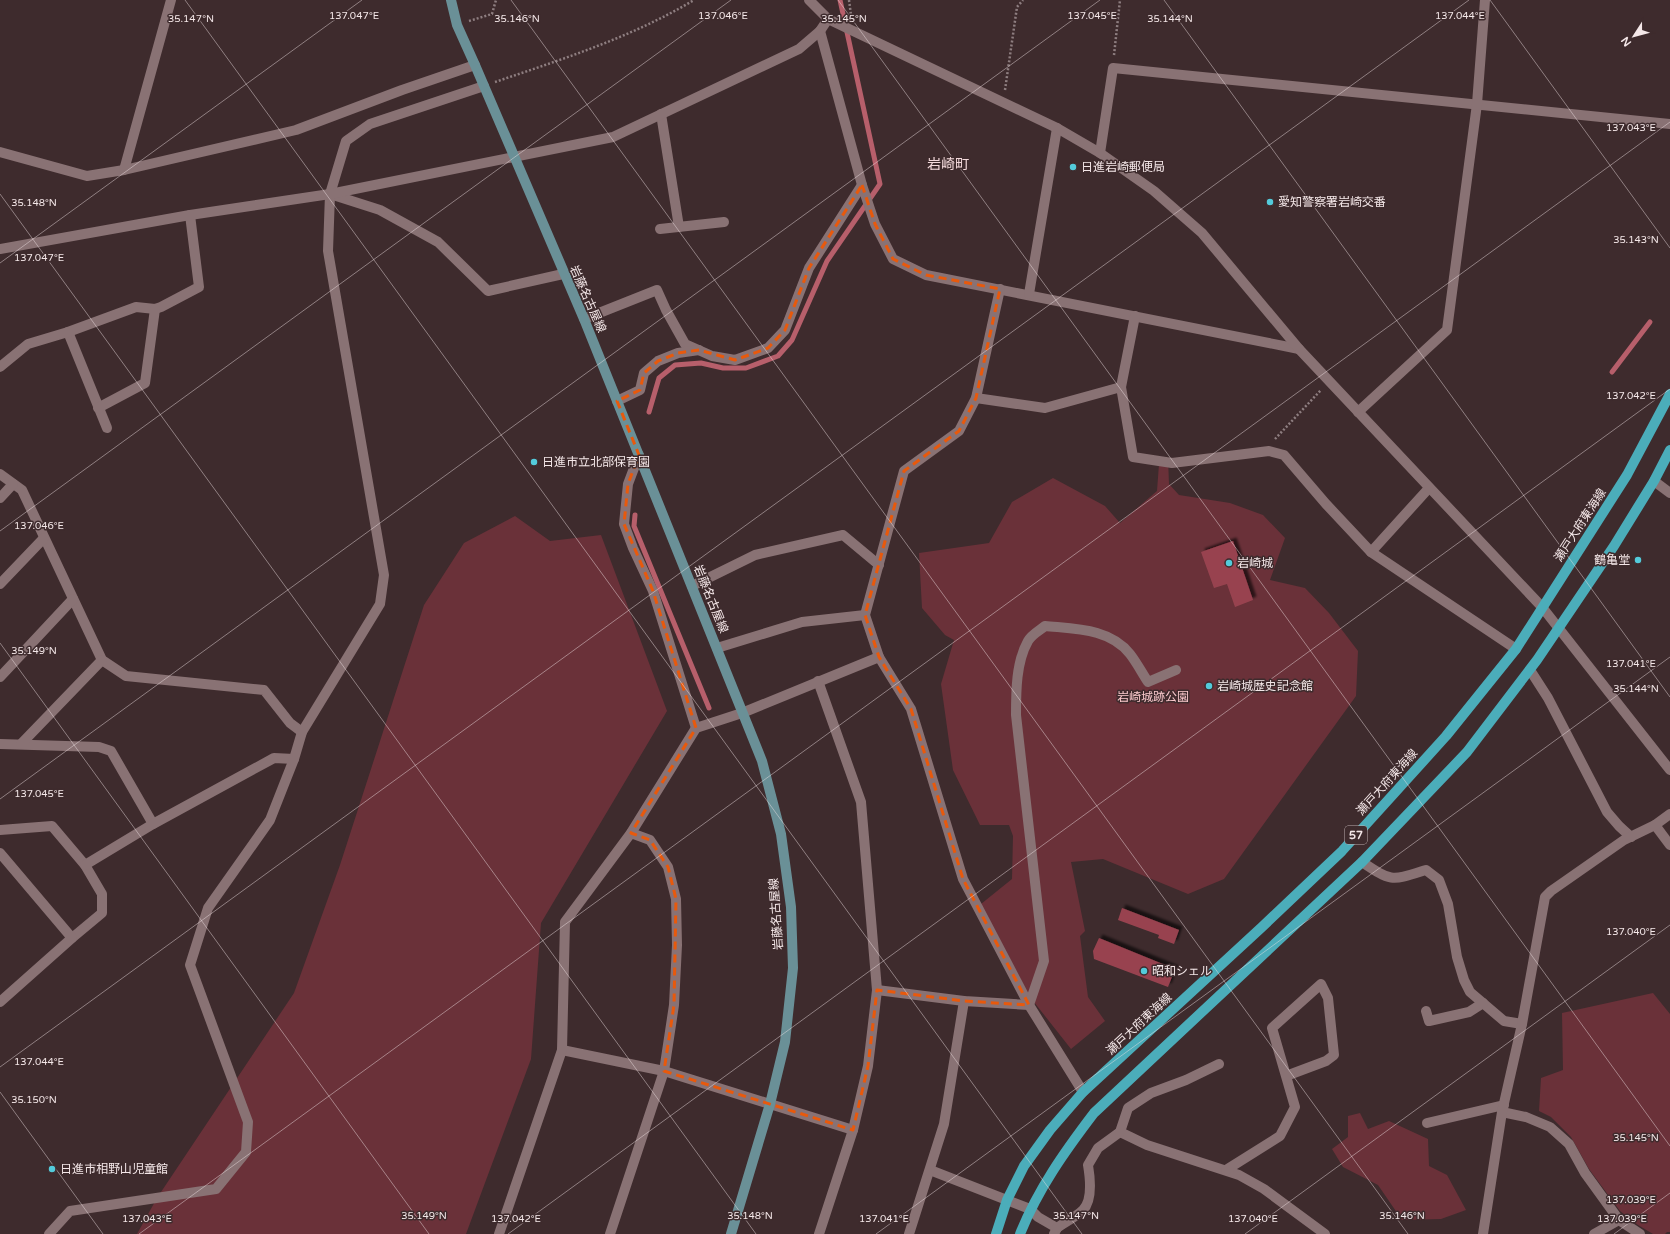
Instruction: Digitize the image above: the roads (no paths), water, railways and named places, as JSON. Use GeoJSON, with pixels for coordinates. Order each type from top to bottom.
{"type":"FeatureCollection","features":[{"type":"Feature","properties":{"kind":"main road","name":"岩藤名古屋線"},"geometry":{"type":"LineString","coordinates":[[450,0],[457,25],[476,65],[563,274],[584,319],[762,761],[781,834],[791,907],[793,968],[785,1042],[770,1104],[731,1234]]}},
{"type":"Feature","properties":{"kind":"main road","name":"瀬戸大府東海線"},"geometry":{"type":"LineString","coordinates":[[996,1234],[1007,1200],[1024,1166],[1050,1130],[1083,1092],[1257,933],[1342,851],[1446,736],[1516,649],[1627,475],[1670,394]]}},
{"type":"Feature","properties":{"kind":"main road","name":"57"},"geometry":{"type":"LineString","coordinates":[[1020,1234],[1040,1189],[1071,1143],[1094,1113],[1362,862],[1468,752],[1530,670],[1614,546],[1654,481],[1670,450]]}},
{"type":"Feature","properties":{"kind":"street"},"geometry":{"type":"LineString","coordinates":[[124,170],[171,0]]}},
{"type":"Feature","properties":{"kind":"street"},"geometry":{"type":"LineString","coordinates":[[809,0],[832,21],[1057,128],[1100,153],[1154,191],[1202,233],[1299,349],[1542,607],[1670,770]]}},
{"type":"Feature","properties":{"kind":"street"},"geometry":{"type":"LineString","coordinates":[[1358,412],[1447,330],[1477,104],[1485,0]]}},
{"type":"Feature","properties":{"kind":"street"},"geometry":{"type":"LineString","coordinates":[[0,249],[190,215],[330,194],[613,137],[799,49],[832,21]]}},
{"type":"Feature","properties":{"kind":"street"},"geometry":{"type":"LineString","coordinates":[[820,31],[864,190],[875,224],[893,259],[926,275],[1029,294],[1299,349]]}},
{"type":"Feature","properties":{"kind":"street"},"geometry":{"type":"LineString","coordinates":[[0,152],[87,176],[124,170],[296,130],[402,90],[476,65]]}},
{"type":"Feature","properties":{"kind":"street"},"geometry":{"type":"LineString","coordinates":[[1100,153],[1113,68],[1670,124]]}},
{"type":"Feature","properties":{"kind":"street"},"geometry":{"type":"LineString","coordinates":[[49,1234],[70,1211],[216,1189],[246,1152],[248,1122],[190,965],[208,908],[270,820],[294,759],[302,732],[380,604],[384,575],[328,251],[330,194],[346,141],[370,124],[484,86]]}},
{"type":"Feature","properties":{"kind":"street"},"geometry":{"type":"LineString","coordinates":[[661,114],[679,227]]}},
{"type":"Feature","properties":{"kind":"street"},"geometry":{"type":"LineString","coordinates":[[1029,294],[1057,128]]}},
{"type":"Feature","properties":{"kind":"street"},"geometry":{"type":"LineString","coordinates":[[584,319],[657,290],[666,310],[685,344],[712,356],[735,360],[768,348],[785,330],[809,268],[864,190]]}},
{"type":"Feature","properties":{"kind":"street"},"geometry":{"type":"LineString","coordinates":[[330,194],[380,210],[438,242],[488,291],[563,274]]}},
{"type":"Feature","properties":{"kind":"street"},"geometry":{"type":"LineString","coordinates":[[0,366],[28,344],[68,332],[136,307],[155,309],[161,307],[199,287],[190,215]]}},
{"type":"Feature","properties":{"kind":"street"},"geometry":{"type":"LineString","coordinates":[[660,229],[724,222]]}},
{"type":"Feature","properties":{"kind":"street"},"geometry":{"type":"LineString","coordinates":[[1000,289],[976,398],[959,430],[904,471],[865,615],[880,656],[911,709],[963,879],[1029,1005],[1083,1092]]}},
{"type":"Feature","properties":{"kind":"street"},"geometry":{"type":"LineString","coordinates":[[98,408],[145,382],[155,309]]}},
{"type":"Feature","properties":{"kind":"street"},"geometry":{"type":"LineString","coordinates":[[1135,316],[1121,388],[1133,457],[1172,463],[1269,452],[1284,455],[1326,504],[1371,552],[1516,649]]}},
{"type":"Feature","properties":{"kind":"street"},"geometry":{"type":"LineString","coordinates":[[68,332],[107,428]]}},
{"type":"Feature","properties":{"kind":"street"},"geometry":{"type":"LineString","coordinates":[[617,401],[640,390],[644,373],[658,361],[678,353],[699,350]]}},
{"type":"Feature","properties":{"kind":"street"},"geometry":{"type":"LineString","coordinates":[[976,398],[1045,408],[1121,388]]}},
{"type":"Feature","properties":{"kind":"street"},"geometry":{"type":"LineString","coordinates":[[638,455],[628,484],[624,524],[633,548],[653,591],[696,728]]}},
{"type":"Feature","properties":{"kind":"street"},"geometry":{"type":"LineString","coordinates":[[0,474],[22,490],[102,660],[126,676],[264,690],[290,723],[302,732]]}},
{"type":"Feature","properties":{"kind":"street"},"geometry":{"type":"LineString","coordinates":[[1654,481],[1670,494]]}},
{"type":"Feature","properties":{"kind":"street"},"geometry":{"type":"LineString","coordinates":[[0,498],[13,484]]}},
{"type":"Feature","properties":{"kind":"street"},"geometry":{"type":"LineString","coordinates":[[1371,552],[1429,488]]}},
{"type":"Feature","properties":{"kind":"street"},"geometry":{"type":"LineString","coordinates":[[692,586],[755,555],[843,535],[879,565]]}},
{"type":"Feature","properties":{"kind":"street"},"geometry":{"type":"LineString","coordinates":[[0,584],[44,538]]}},
{"type":"Feature","properties":{"kind":"street"},"geometry":{"type":"LineString","coordinates":[[0,677],[73,599]]}},
{"type":"Feature","properties":{"kind":"street"},"geometry":{"type":"LineString","coordinates":[[717,648],[802,622],[865,615]]}},
{"type":"Feature","properties":{"kind":"street"},"geometry":{"type":"LineString","coordinates":[[1029,1005],[1044,961],[1016,715],[1016,690],[1019,668],[1028,640],[1045,626],[1086,631],[1107,636],[1129,653],[1148,682],[1176,670]]}},
{"type":"Feature","properties":{"kind":"street"},"geometry":{"type":"LineString","coordinates":[[499,1234],[562,1050],[564,922],[630,833],[696,728],[742,713],[880,656]]}},
{"type":"Feature","properties":{"kind":"street"},"geometry":{"type":"LineString","coordinates":[[21,744],[102,660]]}},
{"type":"Feature","properties":{"kind":"street"},"geometry":{"type":"LineString","coordinates":[[1530,670],[1548,698],[1591,784],[1607,812],[1630,837]]}},
{"type":"Feature","properties":{"kind":"street"},"geometry":{"type":"LineString","coordinates":[[818,681],[861,802],[877,990],[868,1066],[853,1130],[819,1234]]}},
{"type":"Feature","properties":{"kind":"street"},"geometry":{"type":"LineString","coordinates":[[0,744],[99,747],[111,751],[153,824]]}},
{"type":"Feature","properties":{"kind":"street"},"geometry":{"type":"LineString","coordinates":[[85,865],[153,824],[274,758],[294,759]]}},
{"type":"Feature","properties":{"kind":"street"},"geometry":{"type":"LineString","coordinates":[[1483,1234],[1503,1109],[1522,1024],[1545,897],[1551,891],[1630,837],[1654,825],[1670,814]]}},
{"type":"Feature","properties":{"kind":"street"},"geometry":{"type":"LineString","coordinates":[[1654,825],[1670,845]]}},
{"type":"Feature","properties":{"kind":"street"},"geometry":{"type":"LineString","coordinates":[[0,830],[52,826],[85,865],[102,894],[102,913],[0,1001]]}},
{"type":"Feature","properties":{"kind":"street"},"geometry":{"type":"LineString","coordinates":[[610,1234],[664,1071],[674,1005],[676,899],[668,867],[650,840],[630,833]]}},
{"type":"Feature","properties":{"kind":"street"},"geometry":{"type":"LineString","coordinates":[[0,853],[72,938]]}},
{"type":"Feature","properties":{"kind":"street"},"geometry":{"type":"LineString","coordinates":[[1362,862],[1383,876],[1397,879],[1426,870],[1439,880],[1448,904],[1457,957],[1464,980],[1470,992],[1504,1021],[1522,1024]]}},
{"type":"Feature","properties":{"kind":"street"},"geometry":{"type":"LineString","coordinates":[[1226,1170],[1280,1136],[1295,1106],[1286,1076],[1272,1028],[1321,984],[1328,998],[1334,1056],[1326,1061],[1286,1076]]}},
{"type":"Feature","properties":{"kind":"street"},"geometry":{"type":"LineString","coordinates":[[877,990],[964,1001],[1029,1005]]}},
{"type":"Feature","properties":{"kind":"street"},"geometry":{"type":"LineString","coordinates":[[909,1234],[944,1124],[964,1001]]}},
{"type":"Feature","properties":{"kind":"street"},"geometry":{"type":"LineString","coordinates":[[1426,1011],[1429,1021],[1469,1012],[1483,1003]]}},
{"type":"Feature","properties":{"kind":"street"},"geometry":{"type":"LineString","coordinates":[[562,1050],[664,1071],[853,1130]]}},
{"type":"Feature","properties":{"kind":"street"},"geometry":{"type":"LineString","coordinates":[[930,1170],[1030,1209],[1055,1231],[1084,1209],[1090,1194],[1088,1164],[1098,1148],[1120,1132],[1128,1108],[1151,1093],[1186,1080],[1219,1064]]}},
{"type":"Feature","properties":{"kind":"street"},"geometry":{"type":"LineString","coordinates":[[1427,1123],[1503,1109],[1550,1127],[1569,1144],[1585,1173],[1619,1220],[1640,1234]]}},
{"type":"Feature","properties":{"kind":"street"},"geometry":{"type":"LineString","coordinates":[[1120,1132],[1147,1145],[1239,1175],[1264,1189],[1318,1233]]}},
{"type":"Feature","properties":{"kind":"street"},"geometry":{"type":"LineString","coordinates":[[1594,1234],[1619,1220]]}},
{"type":"Feature","properties":{"kind":"waterway"},"geometry":{"type":"LineString","coordinates":[[649,412],[659,378],[675,365],[701,363],[723,368],[746,368],[778,356],[792,340],[827,261],[880,184],[840,0]]}},
{"type":"Feature","properties":{"kind":"waterway"},"geometry":{"type":"LineString","coordinates":[[1612,372],[1650,322]]}},
{"type":"Feature","properties":{"kind":"waterway"},"geometry":{"type":"LineString","coordinates":[[635,515],[634,526],[709,708]]}},
{"type":"Feature","properties":{"kind":"place","name":"日進岩崎郵便局"},"geometry":{"type":"Point","coordinates":[1073,167]}},
{"type":"Feature","properties":{"kind":"place","name":"愛知警察署岩崎交番"},"geometry":{"type":"Point","coordinates":[1270,202]}},
{"type":"Feature","properties":{"kind":"place","name":"日進市立北部保育園"},"geometry":{"type":"Point","coordinates":[534,462]}},
{"type":"Feature","properties":{"kind":"place","name":"鶴亀堂"},"geometry":{"type":"Point","coordinates":[1638,560]}},
{"type":"Feature","properties":{"kind":"place","name":"岩崎城"},"geometry":{"type":"Point","coordinates":[1229,563]}},
{"type":"Feature","properties":{"kind":"place","name":"岩崎城歴史記念館"},"geometry":{"type":"Point","coordinates":[1209,686]}},
{"type":"Feature","properties":{"kind":"place","name":"昭和シェル"},"geometry":{"type":"Point","coordinates":[1144,971]}},
{"type":"Feature","properties":{"kind":"place","name":"日進市相野山児童館"},"geometry":{"type":"Point","coordinates":[52,1169]}},
{"type":"Feature","properties":{"kind":"district","name":"岩崎町"},"geometry":{"type":"Point","coordinates":[948,164]}},
{"type":"Feature","properties":{"kind":"park label","name":"岩崎城跡公園"},"geometry":{"type":"Point","coordinates":[1153,697]}}]}
